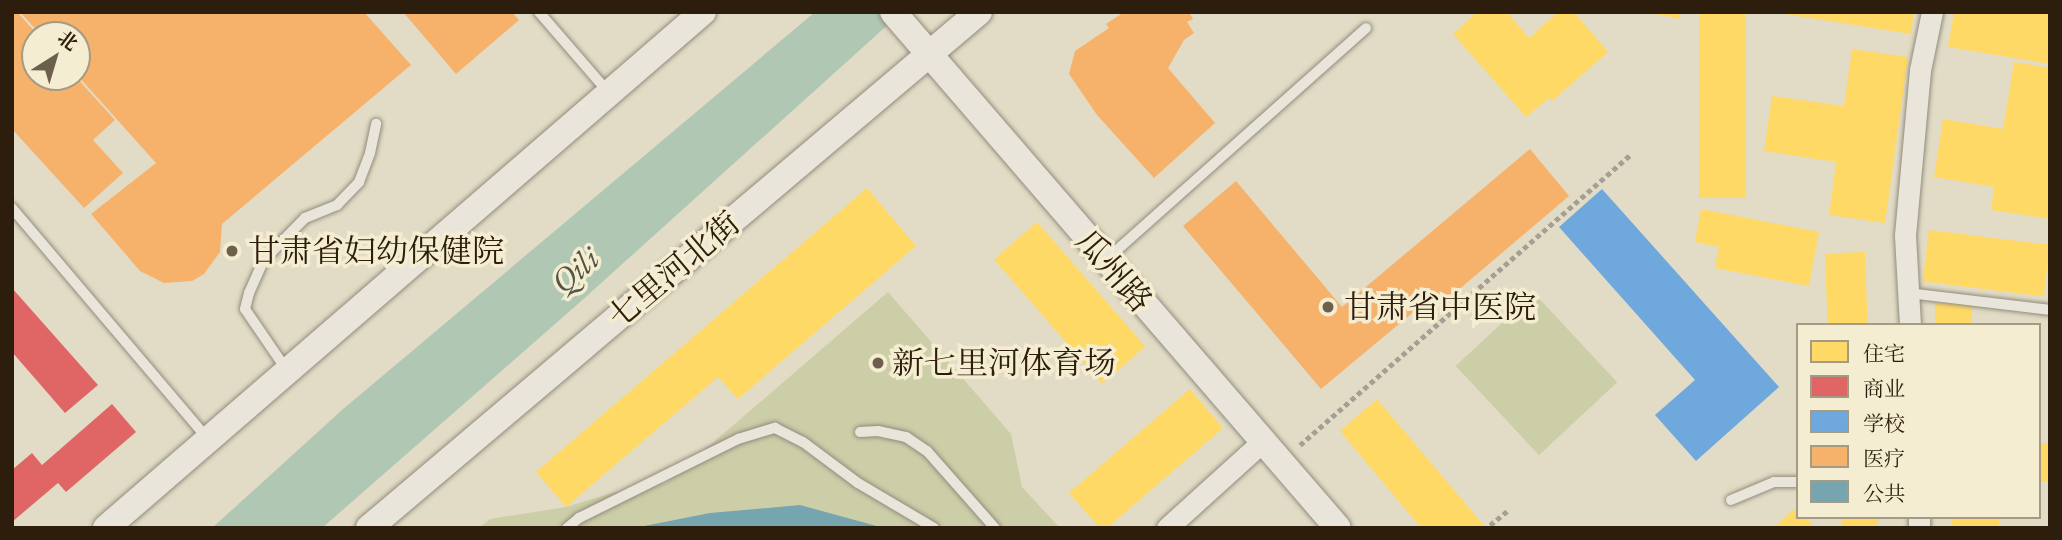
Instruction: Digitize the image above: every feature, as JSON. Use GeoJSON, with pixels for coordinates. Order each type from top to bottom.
{"type":"FeatureCollection","features":[{"type":"Feature","properties":{"kind":"street"},"geometry":{"type":"LineString","coordinates":[[106,528],[703,12]]}},
{"type":"Feature","properties":{"kind":"street","name":"七里河北街"},"geometry":{"type":"LineString","coordinates":[[369,528],[979,12]]}},
{"type":"Feature","properties":{"kind":"street"},"geometry":{"type":"LineString","coordinates":[[1910,323],[1905,235],[1920,70],[1932,12]]}},
{"type":"Feature","properties":{"kind":"street","name":"瓜州路"},"geometry":{"type":"LineString","coordinates":[[898,18],[927,55],[1338,528]]}},
{"type":"Feature","properties":{"kind":"street"},"geometry":{"type":"LineString","coordinates":[[1167,528],[1263,442]]}},
{"type":"Feature","properties":{"kind":"lane"},"geometry":{"type":"LineString","coordinates":[[539,12],[609,93]]}},
{"type":"Feature","properties":{"kind":"lane"},"geometry":{"type":"LineString","coordinates":[[1105,260],[1366,29]]}},
{"type":"Feature","properties":{"kind":"lane"},"geometry":{"type":"LineString","coordinates":[[288,372],[245,309],[249,293],[264,260],[305,218],[337,205],[359,181],[370,153],[376,124]]}},
{"type":"Feature","properties":{"kind":"lane"},"geometry":{"type":"LineString","coordinates":[[12,208],[209,440]]}},
{"type":"Feature","properties":{"kind":"lane"},"geometry":{"type":"LineString","coordinates":[[1908,293],[2050,310]]}},
{"type":"Feature","properties":{"kind":"lane"},"geometry":{"type":"LineString","coordinates":[[567,528],[579,519],[738,439],[775,428],[803,442],[858,483],[934,528]]}},
{"type":"Feature","properties":{"kind":"lane"},"geometry":{"type":"LineString","coordinates":[[860,432],[878,430],[905,437],[927,451],[995,528]]}},
{"type":"Feature","properties":{"kind":"lane"},"geometry":{"type":"LineString","coordinates":[[1731,500],[1774,482],[1796,482]]}},
{"type":"Feature","properties":{"kind":"path"},"geometry":{"type":"LineString","coordinates":[[1281,462],[1630,155]]}},
{"type":"Feature","properties":{"kind":"path"},"geometry":{"type":"LineString","coordinates":[[1490,525],[1507,511]]}},
{"type":"Feature","properties":{"kind":"shaded area","name":"新七里河体育场"},"geometry":{"type":"Polygon","coordinates":[[[888,292],[1011,434],[1022,487],[1060,528],[479,528],[490,519],[566,507],[615,492],[666,483],[888,292]]]}},
{"type":"Feature","properties":{"kind":"shaded area"},"geometry":{"type":"Polygon","coordinates":[[[1534,293],[1617,382],[1539,455],[1456,366],[1534,293]]]}},
{"type":"Feature","properties":{"kind":"water","name":"Qili"},"geometry":{"type":"Polygon","coordinates":[[[815,12],[902,12],[579,303],[322,528],[212,528],[342,410],[815,12]]]}},
{"type":"Feature","properties":{"kind":"building: 住宅"},"geometry":{"type":"Polygon","coordinates":[[[1477,12],[1507,12],[1529,38],[1558,12],[1574,12],[1608,52],[1552,101],[1549,98],[1526,117],[1453,34],[1477,12]]]}},
{"type":"Feature","properties":{"kind":"building: 住宅"},"geometry":{"type":"Polygon","coordinates":[[[1646,12],[1680,12],[1680,19],[1646,12]]]}},
{"type":"Feature","properties":{"kind":"building: 住宅"},"geometry":{"type":"Polygon","coordinates":[[[1699,12],[1746,12],[1746,198],[1699,198],[1699,12]]]}},
{"type":"Feature","properties":{"kind":"building: 住宅"},"geometry":{"type":"Polygon","coordinates":[[[1771,12],[1914,12],[1911,34],[1771,12]]]}},
{"type":"Feature","properties":{"kind":"building: 住宅"},"geometry":{"type":"Polygon","coordinates":[[[1954,12],[2050,12],[2050,64],[1948,47],[1954,12]]]}},
{"type":"Feature","properties":{"kind":"building: 住宅"},"geometry":{"type":"Polygon","coordinates":[[[1852,49],[1908,57],[1885,223],[1829,215],[1836,162],[1764,151],[1772,96],[1844,106],[1852,49]]]}},
{"type":"Feature","properties":{"kind":"building: 住宅"},"geometry":{"type":"Polygon","coordinates":[[[2014,62],[2050,68],[2050,219],[1991,210],[1994,187],[1934,177],[1943,119],[2003,129],[2014,62]]]}},
{"type":"Feature","properties":{"kind":"building: 住宅"},"geometry":{"type":"Polygon","coordinates":[[[867,188],[916,246],[738,399],[718,377],[566,507],[536,472],[867,188]]]}},
{"type":"Feature","properties":{"kind":"building: 住宅"},"geometry":{"type":"Polygon","coordinates":[[[1701,209],[1819,232],[1809,286],[1715,268],[1719,247],[1695,242],[1701,209]]]}},
{"type":"Feature","properties":{"kind":"building: 住宅"},"geometry":{"type":"Polygon","coordinates":[[[1037,222],[1145,347],[1102,384],[994,259],[1037,222]]]}},
{"type":"Feature","properties":{"kind":"building: 住宅"},"geometry":{"type":"Polygon","coordinates":[[[1929,230],[2050,245],[2044,296],[1923,282],[1929,230]]]}},
{"type":"Feature","properties":{"kind":"building: 住宅"},"geometry":{"type":"Polygon","coordinates":[[[1865,252],[1867,323],[1827,323],[1825,253],[1865,252]]]}},
{"type":"Feature","properties":{"kind":"building: 住宅"},"geometry":{"type":"Polygon","coordinates":[[[1935,303],[1972,303],[1972,323],[1935,323],[1935,303]]]}},
{"type":"Feature","properties":{"kind":"building: 住宅"},"geometry":{"type":"Polygon","coordinates":[[[1190,389],[1223,428],[1107,528],[1100,528],[1069,493],[1190,389]]]}},
{"type":"Feature","properties":{"kind":"building: 住宅"},"geometry":{"type":"Polygon","coordinates":[[[1377,399],[1486,528],[1421,528],[1340,431],[1377,399]]]}},
{"type":"Feature","properties":{"kind":"building: 住宅"},"geometry":{"type":"Polygon","coordinates":[[[2041,443],[2050,443],[2050,481],[2041,481],[2041,443]]]}},
{"type":"Feature","properties":{"kind":"building: 住宅"},"geometry":{"type":"Polygon","coordinates":[[[1796,508],[1796,519],[1808,519],[1815,528],[1773,528],[1796,508]]]}},
{"type":"Feature","properties":{"kind":"building: 住宅"},"geometry":{"type":"Polygon","coordinates":[[[1841,519],[1878,519],[1878,528],[1841,528],[1841,519]]]}},
{"type":"Feature","properties":{"kind":"building: 住宅"},"geometry":{"type":"Polygon","coordinates":[[[1952,519],[1999,519],[1999,528],[1952,528],[1952,519]]]}},
{"type":"Feature","properties":{"kind":"building: 商业"},"geometry":{"type":"Polygon","coordinates":[[[12,288],[98,385],[65,413],[12,352],[12,288]]]}},
{"type":"Feature","properties":{"kind":"building: 商业"},"geometry":{"type":"Polygon","coordinates":[[[112,404],[136,432],[66,492],[58,483],[12,522],[12,470],[32,453],[42,465],[112,404]]]}},
{"type":"Feature","properties":{"kind":"building: 学校"},"geometry":{"type":"Polygon","coordinates":[[[1602,189],[1779,387],[1696,461],[1655,415],[1695,380],[1559,227],[1602,189]]]}},
{"type":"Feature","properties":{"kind":"building: 医疗"},"geometry":{"type":"Polygon","coordinates":[[[12,12],[17,12],[25,21],[21,21],[21,91],[89,91],[115,120],[93,140],[123,173],[84,208],[12,129],[12,12]]]}},
{"type":"Feature","properties":{"kind":"building: 医疗"},"geometry":{"type":"Polygon","coordinates":[[[20,12],[364,12],[411,65],[222,224],[220,252],[204,274],[192,281],[164,283],[140,271],[91,214],[156,163],[91,91],[91,21],[28,21],[20,12]]]}},
{"type":"Feature","properties":{"kind":"building: 医疗"},"geometry":{"type":"Polygon","coordinates":[[[403,12],[512,12],[519,20],[456,74],[403,12]]]}},
{"type":"Feature","properties":{"kind":"building: 医疗"},"geometry":{"type":"Polygon","coordinates":[[[1124,12],[1189,12],[1193,19],[1187,22],[1194,33],[1184,40],[1168,68],[1215,123],[1154,178],[1097,115],[1069,74],[1075,51],[1109,28],[1106,24],[1124,12]]]}},
{"type":"Feature","properties":{"kind":"building: 医疗"},"geometry":{"type":"Polygon","coordinates":[[[1530,149],[1569,196],[1443,303],[1435,294],[1321,389],[1183,226],[1236,181],[1342,307],[1530,149]]]}},
{"type":"Feature","properties":{"kind":"building: 公共"},"geometry":{"type":"Polygon","coordinates":[[[800,505],[884,528],[634,528],[710,513],[800,505]]]}},
{"type":"Feature","properties":{"kind":"place","name":"甘肃省妇幼保健院"},"geometry":{"type":"Point","coordinates":[232,251]}},
{"type":"Feature","properties":{"kind":"place","name":"甘肃省中医院"},"geometry":{"type":"Point","coordinates":[1328,307]}},
{"type":"Feature","properties":{"kind":"place","name":"新七里河体育场"},"geometry":{"type":"Point","coordinates":[878,363]}}]}
